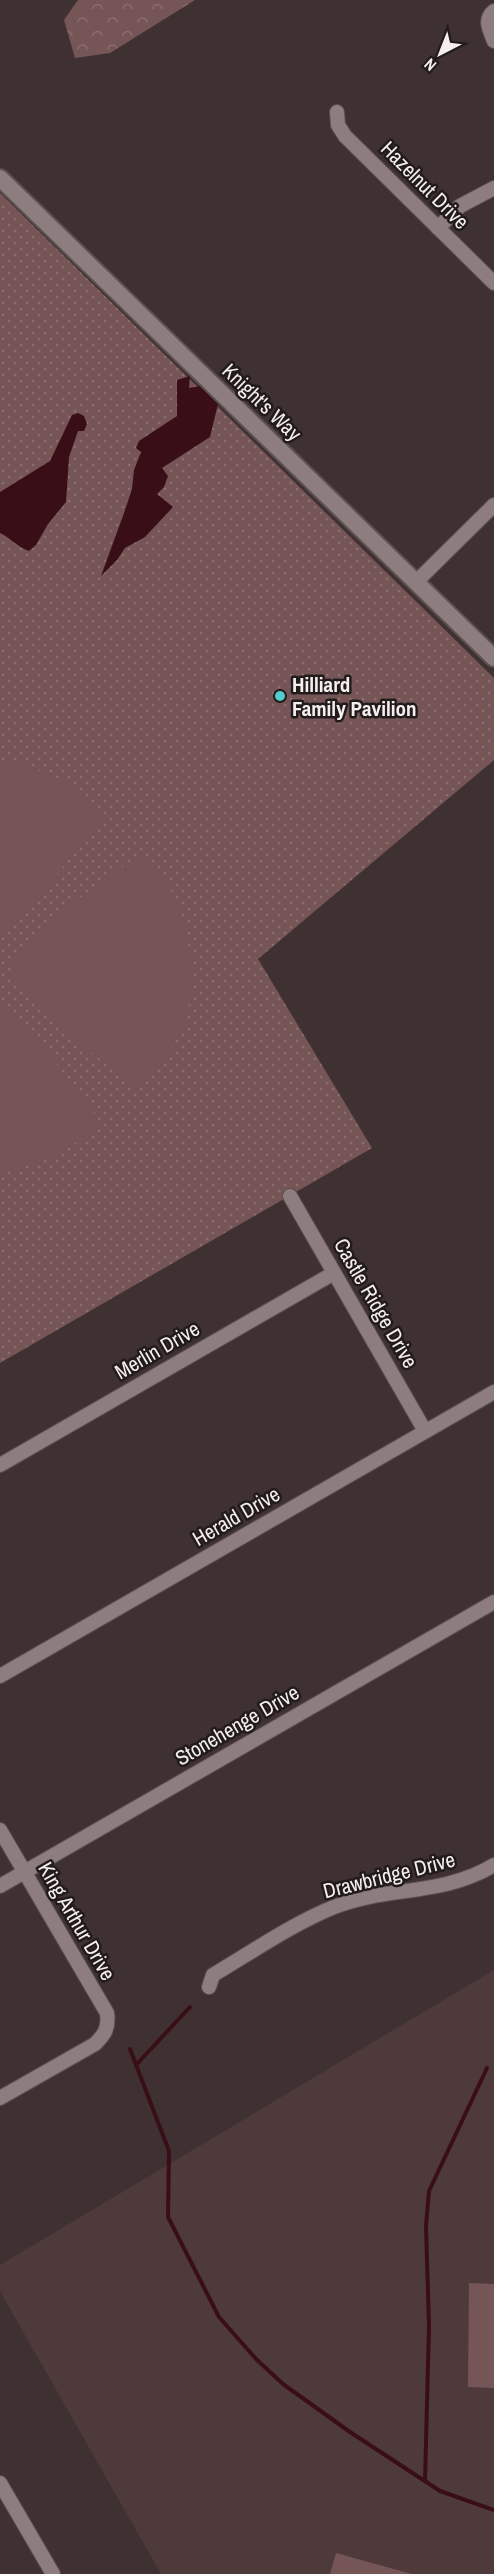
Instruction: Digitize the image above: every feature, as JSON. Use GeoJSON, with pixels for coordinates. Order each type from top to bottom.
{"type":"FeatureCollection","features":[{"type":"Feature","properties":{"kind":"main road","name":"Knight's Way"},"geometry":{"type":"LineString","coordinates":[[0,178],[494,658]]}},
{"type":"Feature","properties":{"kind":"street"},"geometry":{"type":"LineString","coordinates":[[491,16],[494,41]]}},
{"type":"Feature","properties":{"kind":"street","name":"Hazelnut Drive"},"geometry":{"type":"LineString","coordinates":[[337,112],[338,125],[345,136],[494,283]]}},
{"type":"Feature","properties":{"kind":"street"},"geometry":{"type":"LineString","coordinates":[[438,228],[460,206],[494,188]]}},
{"type":"Feature","properties":{"kind":"street"},"geometry":{"type":"LineString","coordinates":[[416,582],[494,505]]}},
{"type":"Feature","properties":{"kind":"street","name":"Castle Ridge Drive"},"geometry":{"type":"LineString","coordinates":[[290,1196],[425,1431]]}},
{"type":"Feature","properties":{"kind":"street","name":"Merlin Drive"},"geometry":{"type":"LineString","coordinates":[[0,1465],[334,1273]]}},
{"type":"Feature","properties":{"kind":"street","name":"Herald Drive"},"geometry":{"type":"LineString","coordinates":[[0,1676],[494,1392]]}},
{"type":"Feature","properties":{"kind":"street","name":"Stonehenge Drive"},"geometry":{"type":"LineString","coordinates":[[0,1886],[494,1602]]}},
{"type":"Feature","properties":{"kind":"street","name":"King Arthur Drive"},"geometry":{"type":"LineString","coordinates":[[0,1830],[107,2013],[109,2024],[104,2035],[94,2044],[0,2098]]}},
{"type":"Feature","properties":{"kind":"street","name":"Drawbridge Drive"},"geometry":{"type":"LineString","coordinates":[[209,1987],[213,1975],[334,1907],[366,1898],[439,1887],[494,1864]]}},
{"type":"Feature","properties":{"kind":"street"},"geometry":{"type":"LineString","coordinates":[[0,2483],[53,2574]]}},
{"type":"Feature","properties":{"kind":"shaded area"},"geometry":{"type":"Polygon","coordinates":[[[190,376],[189,388],[200,386],[218,404],[210,437],[162,468],[168,476],[164,487],[157,494],[173,507],[145,537],[125,548],[101,576],[132,489],[134,470],[141,452],[136,448],[139,441],[177,416],[177,380],[190,376]]]}},
{"type":"Feature","properties":{"kind":"shaded area"},"geometry":{"type":"Polygon","coordinates":[[[78,413],[84,416],[87,424],[84,431],[78,431],[69,457],[66,502],[48,524],[36,545],[29,551],[0,533],[0,492],[50,461],[72,415],[78,413]]]}},
{"type":"Feature","properties":{"kind":"shaded area"},"geometry":{"type":"Polygon","coordinates":[[[494,1970],[494,2574],[161,2574],[0,2291],[0,2265],[494,1970]]]}},
{"type":"Feature","properties":{"kind":"green space"},"geometry":{"type":"Polygon","coordinates":[[[78,0],[195,0],[110,53],[75,58],[64,20],[78,0]]]}},
{"type":"Feature","properties":{"kind":"green space"},"geometry":{"type":"Polygon","coordinates":[[[0,193],[494,678],[494,760],[258,959],[372,1148],[0,1363],[0,193]]]}},
{"type":"Feature","properties":{"kind":"green space"},"geometry":{"type":"Polygon","coordinates":[[[0,761],[17,762],[69,783],[105,814],[46,888],[0,932],[0,761]]]}},
{"type":"Feature","properties":{"kind":"green space"},"geometry":{"type":"Polygon","coordinates":[[[142,853],[168,886],[181,916],[189,952],[191,989],[189,1006],[181,1031],[164,1058],[138,1090],[63,1029],[14,977],[14,955],[63,910],[142,853]]]}},
{"type":"Feature","properties":{"kind":"green space"},"geometry":{"type":"Polygon","coordinates":[[[0,1001],[41,1043],[101,1123],[55,1156],[31,1165],[0,1170],[0,1001]]]}},
{"type":"Feature","properties":{"kind":"green space"},"geometry":{"type":"Polygon","coordinates":[[[469,2283],[494,2284],[494,2388],[468,2387],[469,2283]]]}},
{"type":"Feature","properties":{"kind":"green space"},"geometry":{"type":"Polygon","coordinates":[[[336,2553],[412,2574],[330,2574],[336,2553]]]}},
{"type":"Feature","properties":{"kind":"waterway"},"geometry":{"type":"LineString","coordinates":[[136,2065],[190,2007]]}},
{"type":"Feature","properties":{"kind":"waterway"},"geometry":{"type":"LineString","coordinates":[[130,2049],[169,2151],[168,2217],[219,2317],[256,2359],[283,2384],[350,2432],[440,2491],[494,2510]]}},
{"type":"Feature","properties":{"kind":"waterway"},"geometry":{"type":"LineString","coordinates":[[425,2481],[429,2326],[426,2226],[429,2191],[487,2068]]}},
{"type":"Feature","properties":{"kind":"place","name":"Hilliard Family Pavilion"},"geometry":{"type":"Point","coordinates":[280,696]}}]}
